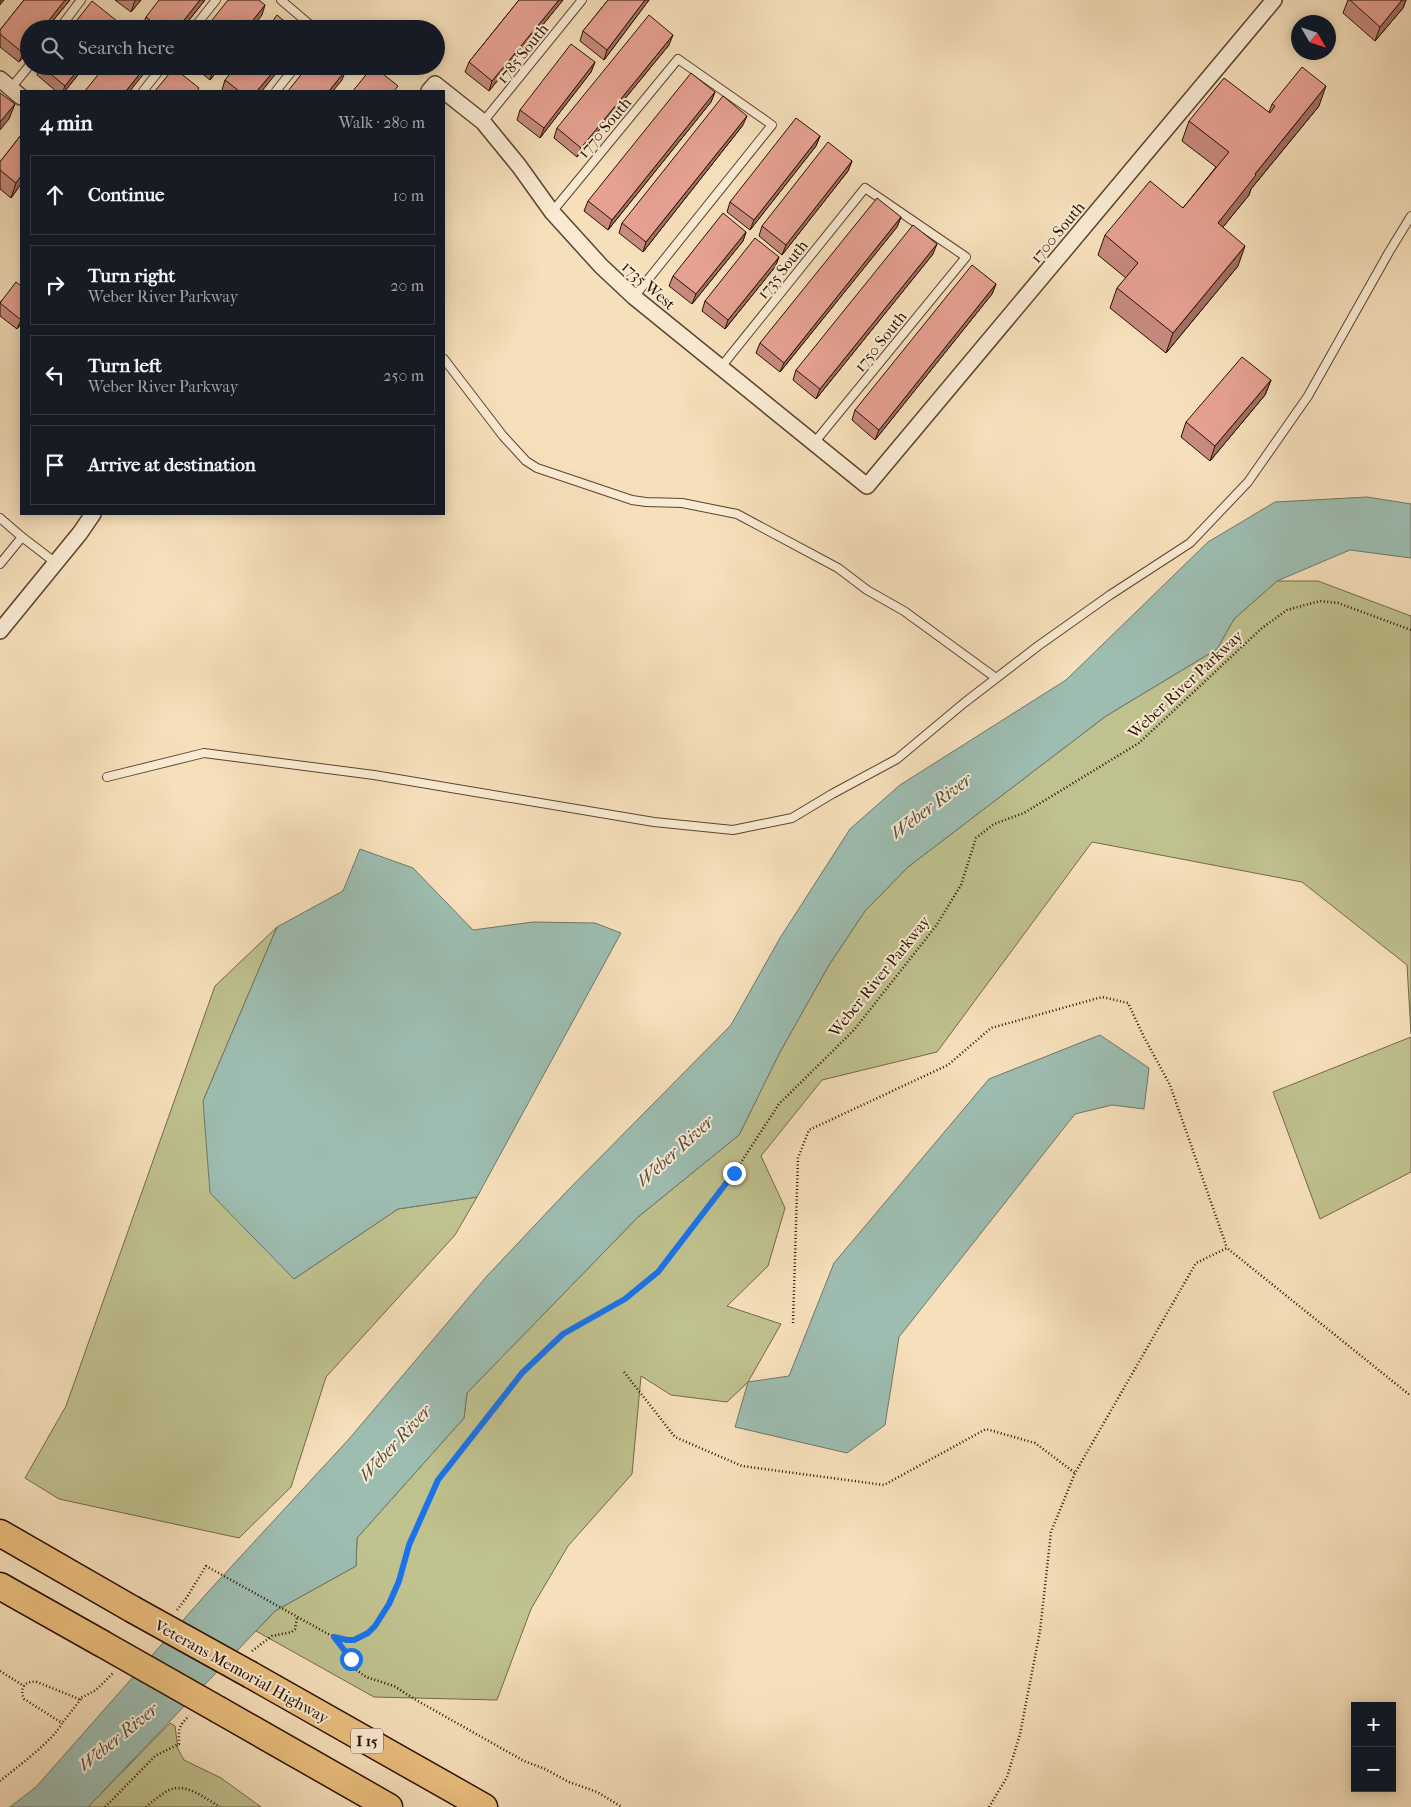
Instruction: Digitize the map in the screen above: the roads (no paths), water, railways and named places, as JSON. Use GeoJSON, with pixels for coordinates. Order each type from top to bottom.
{"type":"FeatureCollection","features":[{"type":"Feature","properties":{"kind":"highway","name":"Veterans Memorial Highway"},"geometry":{"type":"LineString","coordinates":[[0,1533],[484,1807]]}},
{"type":"Feature","properties":{"kind":"highway"},"geometry":{"type":"LineString","coordinates":[[0,1586],[382,1804]]}},
{"type":"Feature","properties":{"kind":"street","name":"1700 South"},"geometry":{"type":"LineString","coordinates":[[867,486],[1274,0]]}},
{"type":"Feature","properties":{"kind":"street","name":"1735 West"},"geometry":{"type":"LineString","coordinates":[[445,97],[483,122],[519,166],[552,212],[601,266],[634,297],[867,486]]}},
{"type":"Feature","properties":{"kind":"street"},"geometry":{"type":"LineString","coordinates":[[0,631],[93,515]]}},
{"type":"Feature","properties":{"kind":"lane"},"geometry":{"type":"LineString","coordinates":[[65,20],[81,0]]}},
{"type":"Feature","properties":{"kind":"lane"},"geometry":{"type":"LineString","coordinates":[[200,20],[216,0]]}},
{"type":"Feature","properties":{"kind":"lane"},"geometry":{"type":"LineString","coordinates":[[281,0],[304,20]]}},
{"type":"Feature","properties":{"kind":"lane","name":"1785 South"},"geometry":{"type":"LineString","coordinates":[[483,122],[582,0]]}},
{"type":"Feature","properties":{"kind":"lane","name":"1770 South"},"geometry":{"type":"LineString","coordinates":[[552,212],[678,59],[772,125],[634,297]]}},
{"type":"Feature","properties":{"kind":"lane"},"geometry":{"type":"LineString","coordinates":[[11,88],[22,75]]}},
{"type":"Feature","properties":{"kind":"lane"},"geometry":{"type":"LineString","coordinates":[[144,90],[156,75]]}},
{"type":"Feature","properties":{"kind":"lane"},"geometry":{"type":"LineString","coordinates":[[277,90],[289,75]]}},
{"type":"Feature","properties":{"kind":"lane","name":"1735 South"},"geometry":{"type":"LineString","coordinates":[[721,367],[865,188],[966,257]]}},
{"type":"Feature","properties":{"kind":"lane"},"geometry":{"type":"LineString","coordinates":[[107,777],[204,753],[374,775],[654,822],[733,830],[792,818],[897,759],[996,678],[1110,595],[1190,543],[1248,482],[1308,396],[1411,216]]}},
{"type":"Feature","properties":{"kind":"lane","name":"1750 South"},"geometry":{"type":"LineString","coordinates":[[814,443],[966,257]]}},
{"type":"Feature","properties":{"kind":"lane"},"geometry":{"type":"LineString","coordinates":[[445,360],[503,436],[526,461],[537,468],[632,500],[682,503],[737,514],[838,568],[867,590],[904,611],[996,678]]}},
{"type":"Feature","properties":{"kind":"lane"},"geometry":{"type":"LineString","coordinates":[[0,518],[56,563]]}},
{"type":"Feature","properties":{"kind":"lane"},"geometry":{"type":"LineString","coordinates":[[0,564],[22,536]]}},
{"type":"Feature","properties":{"kind":"water","name":"Weber River"},"geometry":{"type":"Polygon","coordinates":[[[1367,497],[1411,504],[1411,558],[1350,550],[1277,581],[1234,619],[1217,649],[1106,716],[908,867],[865,911],[829,965],[780,1052],[739,1135],[638,1217],[467,1393],[464,1418],[357,1538],[356,1566],[275,1611],[88,1807],[10,1807],[36,1787],[207,1593],[349,1439],[487,1276],[569,1189],[731,1025],[780,938],[850,829],[900,785],[1066,680],[1208,542],[1275,502],[1367,497]]]}},
{"type":"Feature","properties":{"kind":"water"},"geometry":{"type":"Polygon","coordinates":[[[360,849],[413,868],[473,930],[533,922],[595,923],[621,933],[477,1197],[398,1209],[294,1279],[210,1193],[203,1101],[277,927],[343,891],[360,849]]]}},
{"type":"Feature","properties":{"kind":"water"},"geometry":{"type":"Polygon","coordinates":[[[1100,1035],[1149,1068],[1144,1109],[1112,1105],[1075,1114],[899,1337],[885,1425],[847,1453],[735,1427],[748,1382],[789,1376],[834,1263],[989,1079],[1100,1035]]]}}]}
